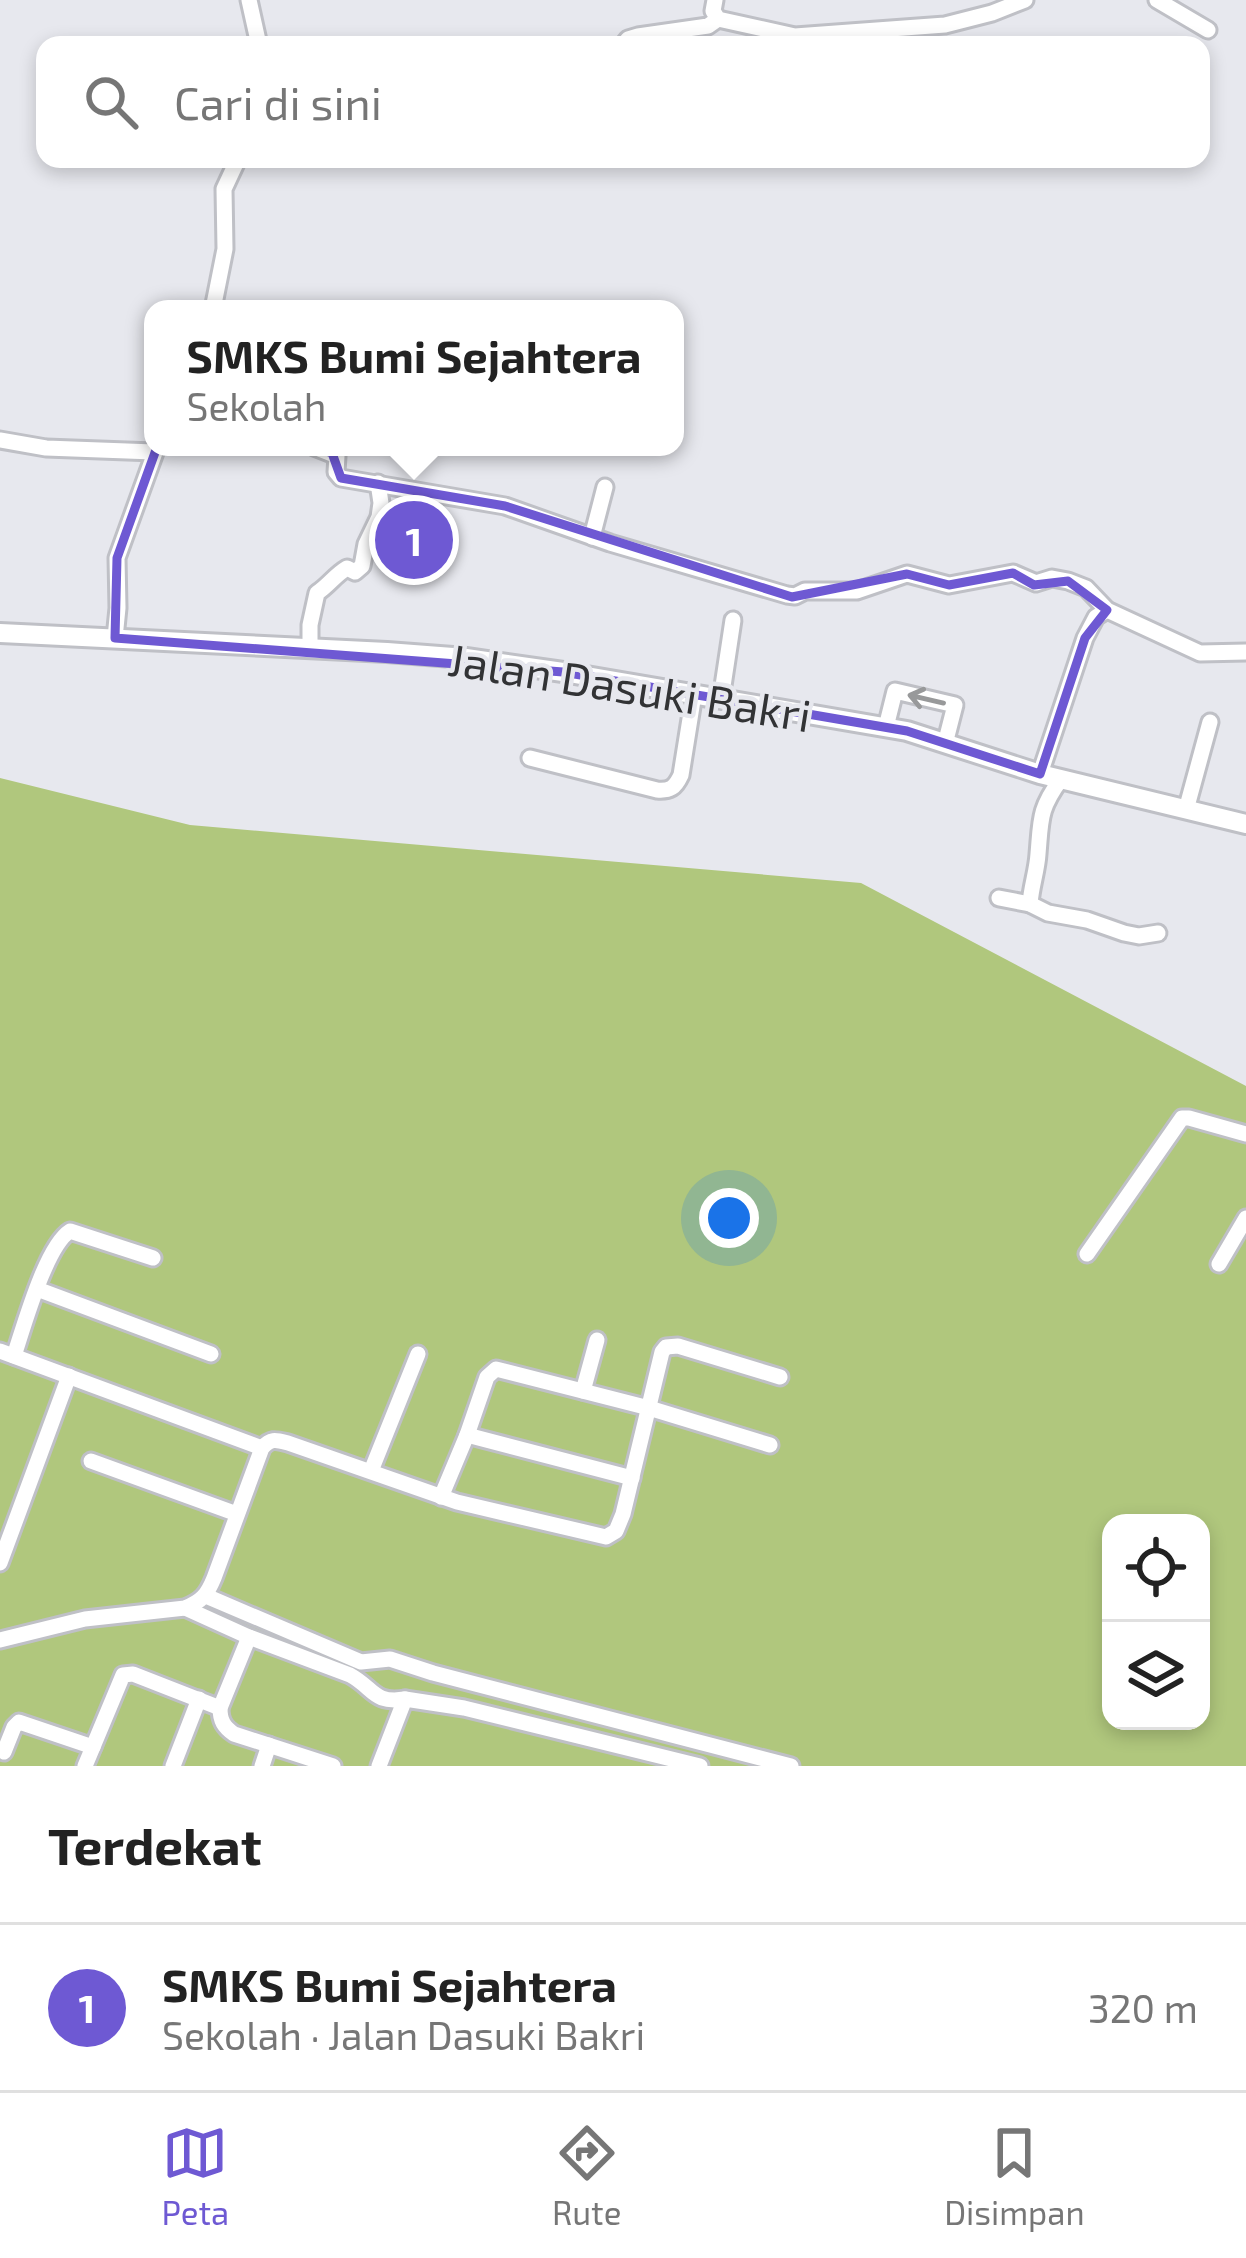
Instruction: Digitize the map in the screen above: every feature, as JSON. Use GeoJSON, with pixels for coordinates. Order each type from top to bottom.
{"type":"FeatureCollection","features":[{"type":"Feature","properties":{"kind":"main road","name":"Jalan Dasuki Bakri"},"geometry":{"type":"LineString","coordinates":[[0,633],[310,646],[466,658],[886,728],[1040,774],[1246,824]]}},
{"type":"Feature","properties":{"kind":"street"},"geometry":{"type":"LineString","coordinates":[[249,0],[257,36]]}},
{"type":"Feature","properties":{"kind":"street"},"geometry":{"type":"LineString","coordinates":[[715,0],[713,13],[718,19],[783,36]]}},
{"type":"Feature","properties":{"kind":"street"},"geometry":{"type":"LineString","coordinates":[[808,36],[945,25],[1025,0]]}},
{"type":"Feature","properties":{"kind":"street"},"geometry":{"type":"LineString","coordinates":[[1157,0],[1208,31]]}},
{"type":"Feature","properties":{"kind":"street"},"geometry":{"type":"LineString","coordinates":[[638,36],[708,26],[718,19]]}},
{"type":"Feature","properties":{"kind":"street"},"geometry":{"type":"LineString","coordinates":[[215,300],[225,250],[224,189],[234,168]]}},
{"type":"Feature","properties":{"kind":"street"},"geometry":{"type":"LineString","coordinates":[[0,440],[46,448],[144,450]]}},
{"type":"Feature","properties":{"kind":"street"},"geometry":{"type":"LineString","coordinates":[[115,638],[117,559],[154,456]]}},
{"type":"Feature","properties":{"kind":"street"},"geometry":{"type":"LineString","coordinates":[[337,456],[336,472],[341,478],[505,506],[787,595],[857,590],[907,574],[950,585],[1013,573],[1036,583],[1068,580],[1086,588],[1107,610],[1200,653],[1246,652]]}},
{"type":"Feature","properties":{"kind":"street"},"geometry":{"type":"LineString","coordinates":[[310,646],[317,592],[330,585],[336,574],[347,568],[355,572],[362,566],[366,544],[380,517],[378,483]]}},
{"type":"Feature","properties":{"kind":"street"},"geometry":{"type":"LineString","coordinates":[[592,537],[605,487]]}},
{"type":"Feature","properties":{"kind":"street"},"geometry":{"type":"LineString","coordinates":[[1040,774],[1085,638],[1096,617],[1107,610]]}},
{"type":"Feature","properties":{"kind":"street"},"geometry":{"type":"LineString","coordinates":[[721,699],[733,620]]}},
{"type":"Feature","properties":{"kind":"street"},"geometry":{"type":"LineString","coordinates":[[886,728],[895,691],[955,705],[945,743]]}},
{"type":"Feature","properties":{"kind":"street"},"geometry":{"type":"LineString","coordinates":[[530,758],[669,790],[681,776],[694,694]]}},
{"type":"Feature","properties":{"kind":"street"},"geometry":{"type":"LineString","coordinates":[[1186,810],[1210,722]]}},
{"type":"Feature","properties":{"kind":"street"},"geometry":{"type":"LineString","coordinates":[[1030,904],[1045,801],[1061,779]]}},
{"type":"Feature","properties":{"kind":"street"},"geometry":{"type":"LineString","coordinates":[[999,898],[1124,933],[1158,933]]}},
{"type":"Feature","properties":{"kind":"street"},"geometry":{"type":"LineString","coordinates":[[1087,1254],[1180,1119],[1246,1134]]}},
{"type":"Feature","properties":{"kind":"street"},"geometry":{"type":"LineString","coordinates":[[1219,1264],[1246,1218]]}},
{"type":"Feature","properties":{"kind":"street"},"geometry":{"type":"LineString","coordinates":[[153,1258],[70,1231],[58,1240],[4,1355],[262,1448]]}},
{"type":"Feature","properties":{"kind":"street"},"geometry":{"type":"LineString","coordinates":[[37,1289],[211,1354]]}},
{"type":"Feature","properties":{"kind":"street"},"geometry":{"type":"LineString","coordinates":[[583,1391],[597,1340]]}},
{"type":"Feature","properties":{"kind":"street"},"geometry":{"type":"LineString","coordinates":[[0,1640],[85,1619],[185,1608],[206,1597],[262,1448],[275,1439],[441,1497],[605,1537],[620,1524],[662,1352],[671,1346],[780,1377]]}},
{"type":"Feature","properties":{"kind":"street"},"geometry":{"type":"LineString","coordinates":[[370,1471],[418,1354]]}},
{"type":"Feature","properties":{"kind":"street"},"geometry":{"type":"LineString","coordinates":[[441,1497],[487,1377],[496,1369],[770,1445]]}},
{"type":"Feature","properties":{"kind":"street"},"geometry":{"type":"LineString","coordinates":[[0,1563],[70,1376]]}},
{"type":"Feature","properties":{"kind":"street"},"geometry":{"type":"LineString","coordinates":[[467,1435],[632,1478]]}},
{"type":"Feature","properties":{"kind":"street"},"geometry":{"type":"LineString","coordinates":[[91,1461],[238,1514]]}},
{"type":"Feature","properties":{"kind":"street"},"geometry":{"type":"LineString","coordinates":[[206,1597],[361,1662],[400,1661],[791,1766]]}},
{"type":"Feature","properties":{"kind":"street"},"geometry":{"type":"LineString","coordinates":[[185,1608],[350,1675],[376,1698],[464,1708],[700,1766]]}},
{"type":"Feature","properties":{"kind":"street"},"geometry":{"type":"LineString","coordinates":[[249,1637],[220,1708],[225,1727],[332,1766]]}},
{"type":"Feature","properties":{"kind":"street"},"geometry":{"type":"LineString","coordinates":[[85,1766],[123,1675],[133,1674],[220,1708]]}},
{"type":"Feature","properties":{"kind":"street"},"geometry":{"type":"LineString","coordinates":[[379,1766],[405,1699]]}},
{"type":"Feature","properties":{"kind":"street"},"geometry":{"type":"LineString","coordinates":[[173,1766],[199,1700]]}},
{"type":"Feature","properties":{"kind":"street"},"geometry":{"type":"LineString","coordinates":[[4,1752],[19,1722],[92,1748]]}},
{"type":"Feature","properties":{"kind":"street"},"geometry":{"type":"LineString","coordinates":[[262,1766],[269,1745]]}},
{"type":"Feature","properties":{"kind":"highlighted area"},"geometry":{"type":"Polygon","coordinates":[[[175,397],[332,453],[341,478],[505,506],[792,597],[907,574],[949,585],[1013,573],[1034,585],[1068,581],[1107,610],[1085,638],[1040,774],[907,731],[563,672],[115,638],[117,558],[175,397]]]}},
{"type":"Feature","properties":{"kind":"green space"},"geometry":{"type":"Polygon","coordinates":[[[0,778],[190,825],[861,883],[1246,1086],[1246,1766],[0,1766],[0,778]]]}},
{"type":"Feature","properties":{"kind":"place","name":"SMKS Bumi Sejahtera"},"geometry":{"type":"Point","coordinates":[414,540]}}]}
